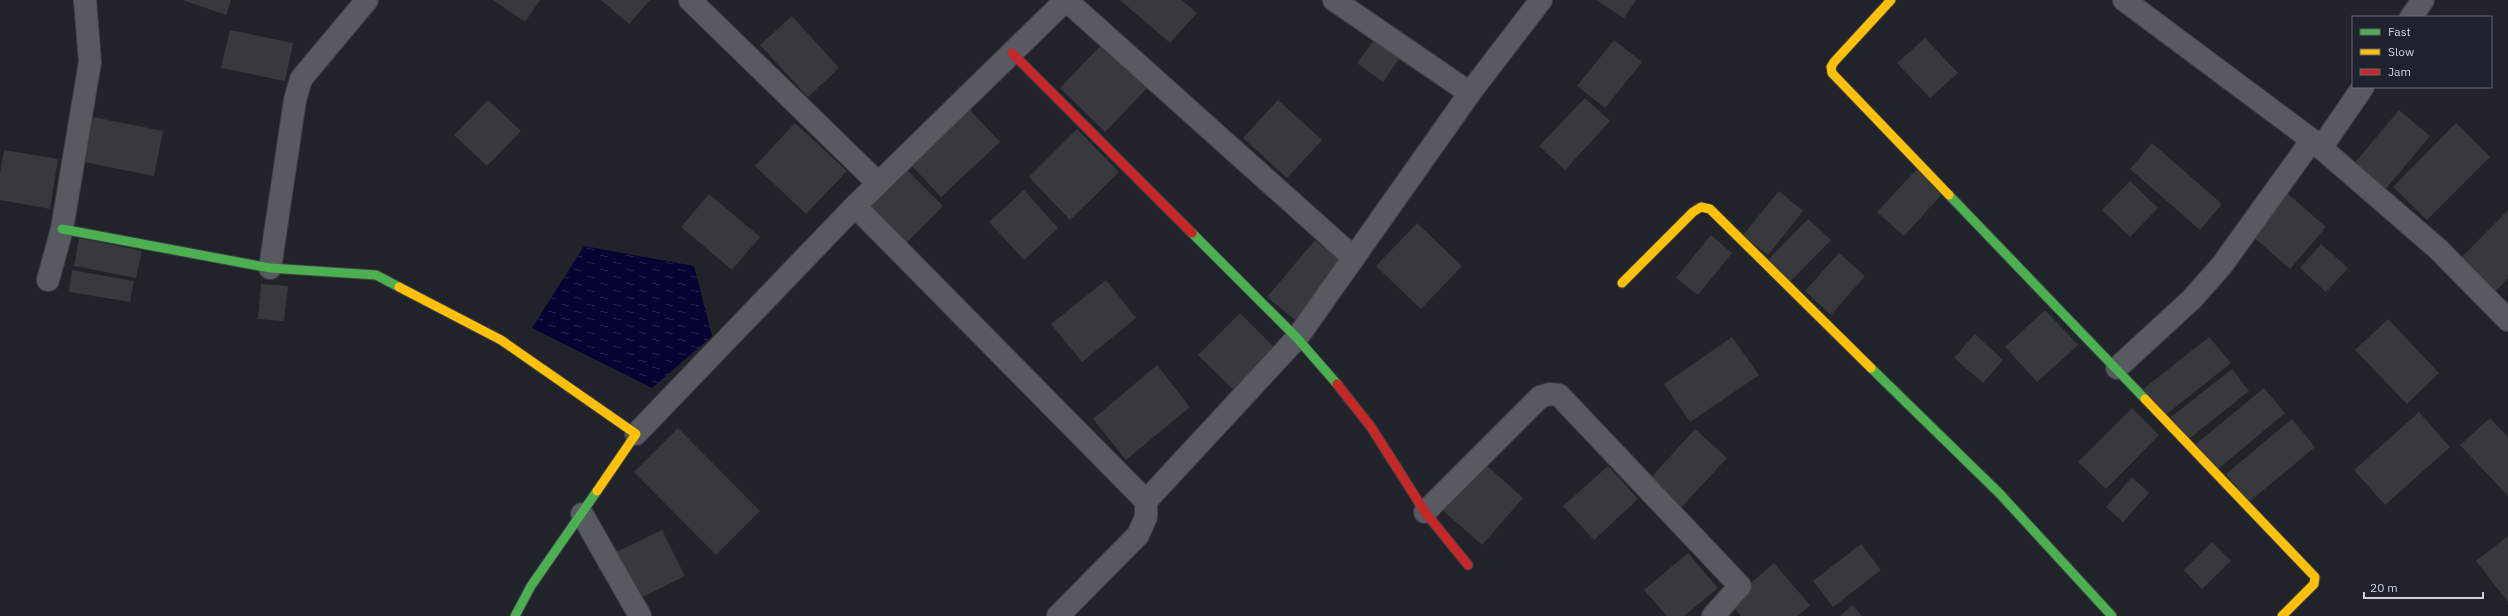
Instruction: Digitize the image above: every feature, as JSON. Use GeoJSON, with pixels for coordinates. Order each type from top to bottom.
{"type":"FeatureCollection","features":[{"type":"Feature","properties":{"kind":"street"},"geometry":{"type":"LineString","coordinates":[[48,280],[62,229],[90,62],[85,0]]}},
{"type":"Feature","properties":{"kind":"street"},"geometry":{"type":"LineString","coordinates":[[270,268],[295,100],[301,79],[367,0]]}},
{"type":"Feature","properties":{"kind":"street"},"geometry":{"type":"LineString","coordinates":[[515,616],[530,586],[582,514],[636,434],[855,206],[1066,0],[1354,258]]}},
{"type":"Feature","properties":{"kind":"street"},"geometry":{"type":"LineString","coordinates":[[1334,0],[1464,89],[1472,90]]}},
{"type":"Feature","properties":{"kind":"street"},"geometry":{"type":"LineString","coordinates":[[1058,616],[1138,535],[1146,517],[1146,501],[1297,338],[1472,90],[1541,0]]}},
{"type":"Feature","properties":{"kind":"street"},"geometry":{"type":"LineString","coordinates":[[1890,0],[1834,62],[1831,67],[1832,73],[2117,368],[2315,577],[2314,584],[2282,616]]}},
{"type":"Feature","properties":{"kind":"street"},"geometry":{"type":"LineString","coordinates":[[2124,0],[2316,144],[2438,249],[2508,320]]}},
{"type":"Feature","properties":{"kind":"street"},"geometry":{"type":"LineString","coordinates":[[2412,16],[2423,0]]}},
{"type":"Feature","properties":{"kind":"street"},"geometry":{"type":"LineString","coordinates":[[698,3],[878,183]]}},
{"type":"Feature","properties":{"kind":"street"},"geometry":{"type":"LineString","coordinates":[[1012,53],[1297,338],[1371,427],[1426,512],[1468,565]]}},
{"type":"Feature","properties":{"kind":"street"},"geometry":{"type":"LineString","coordinates":[[2117,368],[2192,299],[2222,265],[2316,144],[2362,88]]}},
{"type":"Feature","properties":{"kind":"street"},"geometry":{"type":"LineString","coordinates":[[855,206],[1146,501]]}},
{"type":"Feature","properties":{"kind":"street"},"geometry":{"type":"LineString","coordinates":[[1622,283],[1694,212],[1701,207],[1710,209],[2000,494],[2112,616]]}},
{"type":"Feature","properties":{"kind":"street"},"geometry":{"type":"LineString","coordinates":[[62,229],[270,268],[376,276],[500,340],[636,434]]}},
{"type":"Feature","properties":{"kind":"street"},"geometry":{"type":"LineString","coordinates":[[1426,512],[1540,397],[1550,394],[1559,395],[1740,586],[1713,616]]}},
{"type":"Feature","properties":{"kind":"street"},"geometry":{"type":"LineString","coordinates":[[582,514],[640,616]]}},
{"type":"Feature","properties":{"kind":"water"},"geometry":{"type":"Polygon","coordinates":[[[584,246],[694,266],[712,336],[652,388],[532,328],[584,246]]]}},
{"type":"Feature","properties":{"kind":"building"},"geometry":{"type":"Polygon","coordinates":[[[183,0],[231,0],[226,15],[183,0]]]}},
{"type":"Feature","properties":{"kind":"building"},"geometry":{"type":"Polygon","coordinates":[[[493,0],[540,0],[525,22],[493,0]]]}},
{"type":"Feature","properties":{"kind":"building"},"geometry":{"type":"Polygon","coordinates":[[[601,0],[650,0],[629,24],[601,0]]]}},
{"type":"Feature","properties":{"kind":"building"},"geometry":{"type":"Polygon","coordinates":[[[1120,0],[1182,0],[1197,13],[1170,43],[1120,0]]]}},
{"type":"Feature","properties":{"kind":"building"},"geometry":{"type":"Polygon","coordinates":[[[1596,0],[1636,0],[1624,18],[1596,0]]]}},
{"type":"Feature","properties":{"kind":"building"},"geometry":{"type":"Polygon","coordinates":[[[792,16],[839,68],[808,97],[760,45],[792,16]]]}},
{"type":"Feature","properties":{"kind":"building"},"geometry":{"type":"Polygon","coordinates":[[[230,30],[293,43],[285,81],[221,68],[230,30]]]}},
{"type":"Feature","properties":{"kind":"building"},"geometry":{"type":"Polygon","coordinates":[[[1925,38],[1958,73],[1930,98],[1897,63],[1925,38]]]}},
{"type":"Feature","properties":{"kind":"building"},"geometry":{"type":"Polygon","coordinates":[[[1107,39],[1152,83],[1105,132],[1060,88],[1107,39]]]}},
{"type":"Feature","properties":{"kind":"building"},"geometry":{"type":"Polygon","coordinates":[[[1374,40],[1399,59],[1383,82],[1357,63],[1374,40]]]}},
{"type":"Feature","properties":{"kind":"building"},"geometry":{"type":"Polygon","coordinates":[[[1614,40],[1642,62],[1605,108],[1577,86],[1614,40]]]}},
{"type":"Feature","properties":{"kind":"building"},"geometry":{"type":"Polygon","coordinates":[[[1585,98],[1610,121],[1565,170],[1539,146],[1585,98]]]}},
{"type":"Feature","properties":{"kind":"building"},"geometry":{"type":"Polygon","coordinates":[[[488,100],[521,131],[487,166],[454,135],[488,100]]]}},
{"type":"Feature","properties":{"kind":"building"},"geometry":{"type":"Polygon","coordinates":[[[1278,100],[1322,140],[1287,178],[1243,138],[1278,100]]]}},
{"type":"Feature","properties":{"kind":"building"},"geometry":{"type":"Polygon","coordinates":[[[969,109],[1000,142],[941,197],[911,165],[969,109]]]}},
{"type":"Feature","properties":{"kind":"building"},"geometry":{"type":"Polygon","coordinates":[[[2399,110],[2430,136],[2384,191],[2353,165],[2399,110]]]}},
{"type":"Feature","properties":{"kind":"building"},"geometry":{"type":"Polygon","coordinates":[[[93,117],[163,131],[154,176],[84,162],[93,117]]]}},
{"type":"Feature","properties":{"kind":"building"},"geometry":{"type":"Polygon","coordinates":[[[795,123],[847,171],[806,214],[755,166],[795,123]]]}},
{"type":"Feature","properties":{"kind":"building"},"geometry":{"type":"Polygon","coordinates":[[[2456,123],[2490,157],[2427,220],[2393,187],[2456,123]]]}},
{"type":"Feature","properties":{"kind":"building"},"geometry":{"type":"Polygon","coordinates":[[[1077,129],[1119,172],[1070,220],[1029,177],[1077,129]]]}},
{"type":"Feature","properties":{"kind":"building"},"geometry":{"type":"Polygon","coordinates":[[[2152,143],[2222,204],[2200,230],[2130,169],[2152,143]]]}},
{"type":"Feature","properties":{"kind":"building"},"geometry":{"type":"Polygon","coordinates":[[[4,150],[58,159],[50,209],[0,200],[0,173],[4,150]]]}},
{"type":"Feature","properties":{"kind":"building"},"geometry":{"type":"Polygon","coordinates":[[[905,168],[943,206],[904,245],[866,207],[905,168]]]}},
{"type":"Feature","properties":{"kind":"building"},"geometry":{"type":"Polygon","coordinates":[[[1917,169],[1943,193],[1904,236],[1877,212],[1917,169]]]}},
{"type":"Feature","properties":{"kind":"building"},"geometry":{"type":"Polygon","coordinates":[[[2130,181],[2158,208],[2130,237],[2102,210],[2130,181]]]}},
{"type":"Feature","properties":{"kind":"building"},"geometry":{"type":"Polygon","coordinates":[[[1024,190],[1058,228],[1024,260],[989,222],[1024,190]]]}},
{"type":"Feature","properties":{"kind":"building"},"geometry":{"type":"Polygon","coordinates":[[[1779,191],[1803,211],[1768,255],[1743,235],[1779,191]]]}},
{"type":"Feature","properties":{"kind":"building"},"geometry":{"type":"Polygon","coordinates":[[[2285,191],[2326,227],[2290,269],[2249,233],[2285,191]]]}},
{"type":"Feature","properties":{"kind":"building"},"geometry":{"type":"Polygon","coordinates":[[[709,194],[760,237],[732,270],[681,227],[709,194]]]}},
{"type":"Feature","properties":{"kind":"building"},"geometry":{"type":"Polygon","coordinates":[[[2508,210],[2508,278],[2494,293],[2459,260],[2508,210]]]}},
{"type":"Feature","properties":{"kind":"building"},"geometry":{"type":"Polygon","coordinates":[[[1808,219],[1831,240],[1790,282],[1768,260],[1808,219]]]}},
{"type":"Feature","properties":{"kind":"building"},"geometry":{"type":"Polygon","coordinates":[[[1417,223],[1462,266],[1421,309],[1376,266],[1417,223]]]}},
{"type":"Feature","properties":{"kind":"building"},"geometry":{"type":"Polygon","coordinates":[[[1711,235],[1732,253],[1698,295],[1676,278],[1711,235]]]}},
{"type":"Feature","properties":{"kind":"building"},"geometry":{"type":"Polygon","coordinates":[[[79,238],[142,251],[136,278],[74,266],[79,238]]]}},
{"type":"Feature","properties":{"kind":"building"},"geometry":{"type":"Polygon","coordinates":[[[1315,240],[1342,262],[1295,320],[1267,297],[1315,240]]]}},
{"type":"Feature","properties":{"kind":"building"},"geometry":{"type":"Polygon","coordinates":[[[2321,244],[2348,268],[2326,292],[2300,268],[2321,244]]]}},
{"type":"Feature","properties":{"kind":"building"},"geometry":{"type":"Polygon","coordinates":[[[1839,253],[1865,276],[1831,315],[1805,291],[1839,253]]]}},
{"type":"Feature","properties":{"kind":"building"},"geometry":{"type":"Polygon","coordinates":[[[72,270],[134,281],[130,302],[69,292],[72,270]]]}},
{"type":"Feature","properties":{"kind":"building"},"geometry":{"type":"Polygon","coordinates":[[[1106,280],[1136,318],[1082,362],[1051,324],[1106,280]]]}},
{"type":"Feature","properties":{"kind":"building"},"geometry":{"type":"Polygon","coordinates":[[[261,284],[288,286],[284,321],[258,319],[261,284]]]}},
{"type":"Feature","properties":{"kind":"building"},"geometry":{"type":"Polygon","coordinates":[[[2045,310],[2078,345],[2037,382],[2005,347],[2045,310]]]}},
{"type":"Feature","properties":{"kind":"building"},"geometry":{"type":"Polygon","coordinates":[[[1240,313],[1277,350],[1236,392],[1198,355],[1240,313]]]}},
{"type":"Feature","properties":{"kind":"building"},"geometry":{"type":"Polygon","coordinates":[[[2388,319],[2439,373],[2407,404],[2355,350],[2388,319]]]}},
{"type":"Feature","properties":{"kind":"building"},"geometry":{"type":"Polygon","coordinates":[[[1975,334],[2003,360],[1983,383],[1954,358],[1975,334]]]}},
{"type":"Feature","properties":{"kind":"building"},"geometry":{"type":"Polygon","coordinates":[[[1732,337],[1759,375],[1690,422],[1664,384],[1732,337]]]}},
{"type":"Feature","properties":{"kind":"building"},"geometry":{"type":"Polygon","coordinates":[[[2209,337],[2231,363],[2163,417],[2142,390],[2209,337]]]}},
{"type":"Feature","properties":{"kind":"building"},"geometry":{"type":"Polygon","coordinates":[[[1157,365],[1190,407],[1126,460],[1093,419],[1157,365]]]}},
{"type":"Feature","properties":{"kind":"building"},"geometry":{"type":"Polygon","coordinates":[[[2232,369],[2249,391],[2189,439],[2171,417],[2232,369]]]}},
{"type":"Feature","properties":{"kind":"building"},"geometry":{"type":"Polygon","coordinates":[[[2264,388],[2285,413],[2217,470],[2196,444],[2264,388]]]}},
{"type":"Feature","properties":{"kind":"building"},"geometry":{"type":"Polygon","coordinates":[[[2132,408],[2159,435],[2106,489],[2078,462],[2132,408]]]}},
{"type":"Feature","properties":{"kind":"building"},"geometry":{"type":"Polygon","coordinates":[[[2419,412],[2450,447],[2385,505],[2354,470],[2419,412]]]}},
{"type":"Feature","properties":{"kind":"building"},"geometry":{"type":"Polygon","coordinates":[[[2490,418],[2508,437],[2508,496],[2460,445],[2490,418]]]}},
{"type":"Feature","properties":{"kind":"building"},"geometry":{"type":"Polygon","coordinates":[[[2292,419],[2315,447],[2249,502],[2226,474],[2292,419]]]}},
{"type":"Feature","properties":{"kind":"building"},"geometry":{"type":"Polygon","coordinates":[[[678,428],[760,511],[716,555],[634,472],[678,428]]]}},
{"type":"Feature","properties":{"kind":"building"},"geometry":{"type":"Polygon","coordinates":[[[1695,429],[1727,458],[1678,511],[1647,482],[1695,429]]]}},
{"type":"Feature","properties":{"kind":"building"},"geometry":{"type":"Polygon","coordinates":[[[1482,461],[1523,498],[1482,545],[1440,508],[1482,461]]]}},
{"type":"Feature","properties":{"kind":"building"},"geometry":{"type":"Polygon","coordinates":[[[1608,466],[1638,499],[1594,540],[1563,506],[1608,466]]]}},
{"type":"Feature","properties":{"kind":"building"},"geometry":{"type":"Polygon","coordinates":[[[2132,477],[2149,493],[2123,522],[2106,507],[2132,477]]]}},
{"type":"Feature","properties":{"kind":"building"},"geometry":{"type":"Polygon","coordinates":[[[662,530],[685,576],[637,600],[614,553],[662,530]]]}},
{"type":"Feature","properties":{"kind":"building"},"geometry":{"type":"Polygon","coordinates":[[[2508,536],[2508,602],[2476,561],[2508,536]]]}},
{"type":"Feature","properties":{"kind":"building"},"geometry":{"type":"Polygon","coordinates":[[[2212,542],[2231,561],[2202,589],[2184,570],[2212,542]]]}},
{"type":"Feature","properties":{"kind":"building"},"geometry":{"type":"Polygon","coordinates":[[[1861,544],[1881,570],[1833,607],[1813,581],[1861,544]]]}},
{"type":"Feature","properties":{"kind":"building"},"geometry":{"type":"Polygon","coordinates":[[[1688,553],[1718,588],[1684,616],[1667,616],[1644,590],[1688,553]]]}},
{"type":"Feature","properties":{"kind":"building"},"geometry":{"type":"Polygon","coordinates":[[[1774,563],[1810,605],[1798,616],[1741,616],[1729,602],[1774,563]]]}},
{"type":"Feature","properties":{"kind":"building"},"geometry":{"type":"Polygon","coordinates":[[[1852,605],[1862,616],[1840,616],[1852,605]]]}},
{"type":"Feature","properties":{"kind":"traffic: fast"},"geometry":{"type":"LineString","coordinates":[[1949,195],[2145,399]]}},
{"type":"Feature","properties":{"kind":"traffic: fast"},"geometry":{"type":"LineString","coordinates":[[62,229],[270,268],[376,275],[399,287]]}},
{"type":"Feature","properties":{"kind":"traffic: fast"},"geometry":{"type":"LineString","coordinates":[[1192,233],[1297,338],[1337,384]]}},
{"type":"Feature","properties":{"kind":"traffic: fast"},"geometry":{"type":"LineString","coordinates":[[1871,368],[2000,494],[2112,616]]}},
{"type":"Feature","properties":{"kind":"traffic: fast"},"geometry":{"type":"LineString","coordinates":[[515,616],[531,586],[597,491]]}},
{"type":"Feature","properties":{"kind":"traffic: slow"},"geometry":{"type":"LineString","coordinates":[[1891,0],[1834,62],[1831,67],[1832,73],[1949,195]]}},
{"type":"Feature","properties":{"kind":"traffic: slow"},"geometry":{"type":"LineString","coordinates":[[1622,283],[1693,212],[1701,207],[1710,209],[1871,368]]}},
{"type":"Feature","properties":{"kind":"traffic: slow"},"geometry":{"type":"LineString","coordinates":[[399,287],[501,340],[636,434],[597,491]]}},
{"type":"Feature","properties":{"kind":"traffic: slow"},"geometry":{"type":"LineString","coordinates":[[2145,399],[2315,577],[2314,584],[2282,616]]}},
{"type":"Feature","properties":{"kind":"traffic: jam"},"geometry":{"type":"LineString","coordinates":[[1012,53],[1192,233]]}},
{"type":"Feature","properties":{"kind":"traffic: jam"},"geometry":{"type":"LineString","coordinates":[[1337,384],[1371,427],[1425,512],[1468,565]]}}]}
